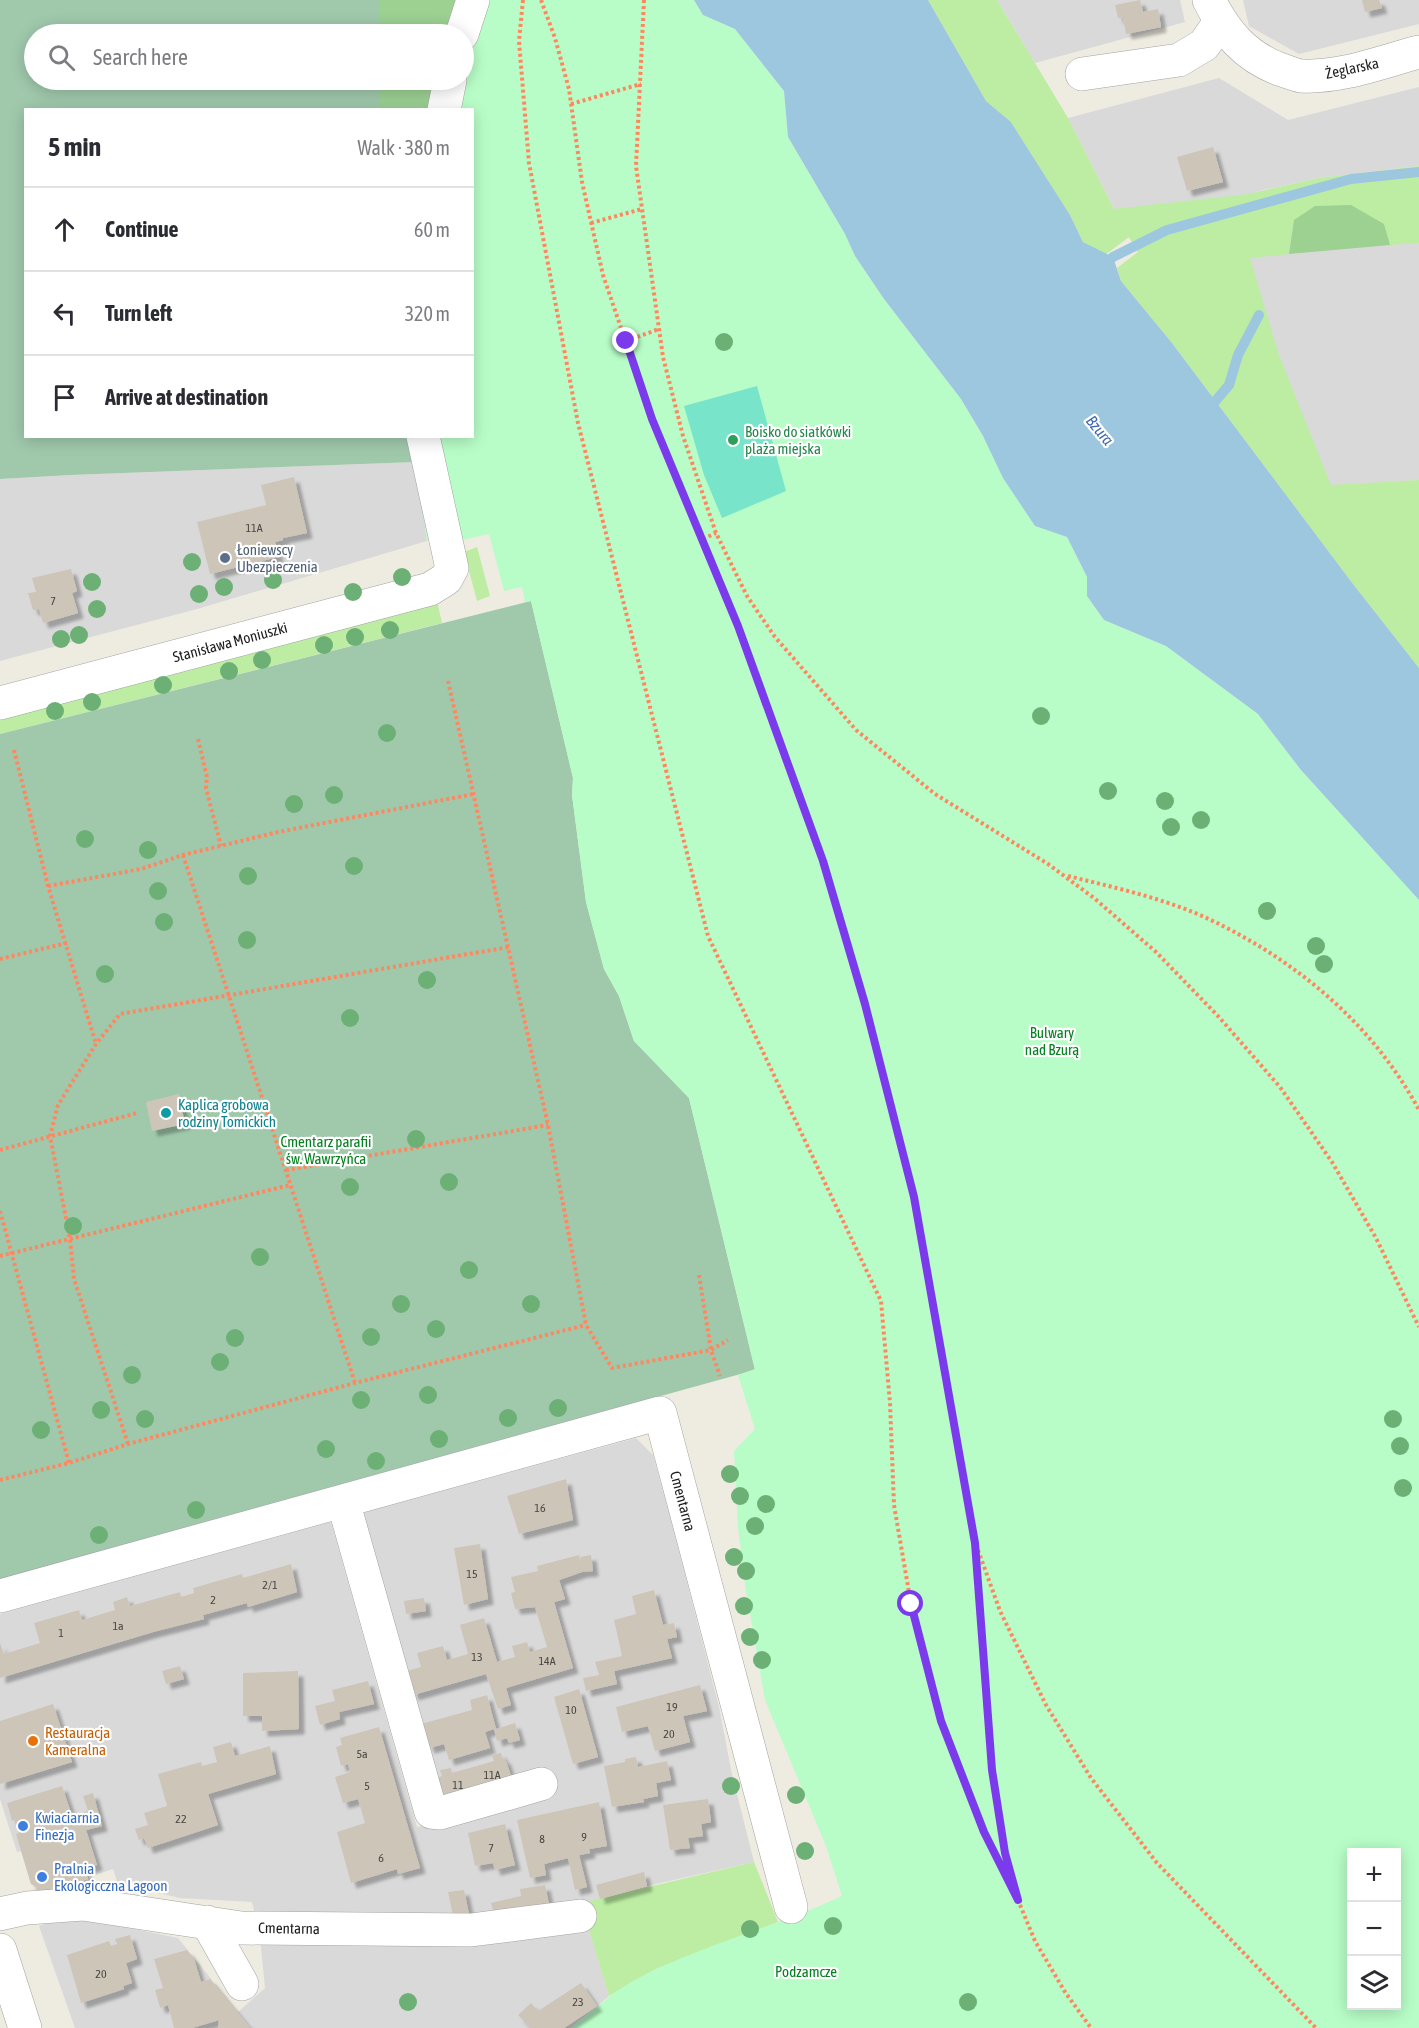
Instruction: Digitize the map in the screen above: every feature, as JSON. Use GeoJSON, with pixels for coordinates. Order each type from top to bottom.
{"type":"FeatureCollection","features":[{"type":"Feature","properties":{"kind":"street"},"geometry":{"type":"LineString","coordinates":[[465,24],[473,0]]}},
{"type":"Feature","properties":{"kind":"street"},"geometry":{"type":"LineString","coordinates":[[1082,74],[1179,60],[1204,45],[1214,11]]}},
{"type":"Feature","properties":{"kind":"street","name":"Żeglarska"},"geometry":{"type":"LineString","coordinates":[[1214,11],[1241,48],[1265,63],[1299,76],[1334,74],[1419,52]]}},
{"type":"Feature","properties":{"kind":"street"},"geometry":{"type":"LineString","coordinates":[[444,108],[448,90]]}},
{"type":"Feature","properties":{"kind":"street","name":"Stanisława Moniuszki"},"geometry":{"type":"LineString","coordinates":[[0,703],[430,589],[446,579],[452,568],[423,438]]}},
{"type":"Feature","properties":{"kind":"street","name":"Cmentarna"},"geometry":{"type":"LineString","coordinates":[[0,1596],[660,1413],[791,1908]]}},
{"type":"Feature","properties":{"kind":"street"},"geometry":{"type":"LineString","coordinates":[[344,1501],[431,1812],[440,1813],[542,1784]]}},
{"type":"Feature","properties":{"kind":"street","name":"Cmentarna"},"geometry":{"type":"LineString","coordinates":[[0,1914],[27,1908],[83,1904],[241,1928],[471,1930],[580,1916]]}},
{"type":"Feature","properties":{"kind":"street"},"geometry":{"type":"LineString","coordinates":[[207,1922],[242,1984]]}},
{"type":"Feature","properties":{"kind":"street"},"geometry":{"type":"LineString","coordinates":[[0,1950],[14,2011]]}},
{"type":"Feature","properties":{"kind":"path"},"geometry":{"type":"LineString","coordinates":[[523,0],[519,41],[529,163],[578,423],[708,936],[881,1301],[890,1403],[894,1505],[911,1604],[941,1721],[984,1832],[1018,1900],[1035,1941],[1065,1992],[1091,2028]]}},
{"type":"Feature","properties":{"kind":"path"},"geometry":{"type":"LineString","coordinates":[[541,0],[555,38],[569,89],[582,182],[603,275],[652,419],[703,539],[764,695],[823,861],[865,1004],[914,1197],[975,1543],[992,1770],[1005,1853],[1018,1900]]}},
{"type":"Feature","properties":{"kind":"path"},"geometry":{"type":"LineString","coordinates":[[644,0],[636,166],[663,357],[683,436],[716,533],[747,596],[775,637],[856,729],[935,794],[1064,875],[1094,898],[1156,952],[1218,1016],[1280,1087],[1338,1171],[1376,1238],[1419,1327]]}},
{"type":"Feature","properties":{"kind":"path"},"geometry":{"type":"LineString","coordinates":[[571,105],[641,84]]}},
{"type":"Feature","properties":{"kind":"path"},"geometry":{"type":"LineString","coordinates":[[591,223],[642,209]]}},
{"type":"Feature","properties":{"kind":"path"},"geometry":{"type":"LineString","coordinates":[[626,341],[659,329]]}},
{"type":"Feature","properties":{"kind":"path"},"geometry":{"type":"LineString","coordinates":[[703,539],[716,533]]}},
{"type":"Feature","properties":{"kind":"path"},"geometry":{"type":"LineString","coordinates":[[448,681],[548,1125],[586,1325],[612,1368],[711,1350],[728,1340]]}},
{"type":"Feature","properties":{"kind":"path"},"geometry":{"type":"LineString","coordinates":[[198,739],[207,777],[206,788],[222,846]]}},
{"type":"Feature","properties":{"kind":"path"},"geometry":{"type":"LineString","coordinates":[[14,750],[48,886],[67,942],[96,1044]]}},
{"type":"Feature","properties":{"kind":"path"},"geometry":{"type":"LineString","coordinates":[[48,886],[141,869],[183,855],[278,832],[474,794]]}},
{"type":"Feature","properties":{"kind":"path"},"geometry":{"type":"LineString","coordinates":[[183,855],[355,1383]]}},
{"type":"Feature","properties":{"kind":"path"},"geometry":{"type":"LineString","coordinates":[[1064,875],[1137,893],[1199,915],[1270,952],[1330,997],[1371,1038],[1419,1110]]}},
{"type":"Feature","properties":{"kind":"path"},"geometry":{"type":"LineString","coordinates":[[0,959],[67,942]]}},
{"type":"Feature","properties":{"kind":"path"},"geometry":{"type":"LineString","coordinates":[[129,1444],[74,1278],[70,1239],[50,1136],[58,1105],[96,1044],[120,1014],[509,947]]}},
{"type":"Feature","properties":{"kind":"path"},"geometry":{"type":"LineString","coordinates":[[0,1150],[137,1113]]}},
{"type":"Feature","properties":{"kind":"path"},"geometry":{"type":"LineString","coordinates":[[285,1170],[548,1125]]}},
{"type":"Feature","properties":{"kind":"path"},"geometry":{"type":"LineString","coordinates":[[0,1256],[290,1185]]}},
{"type":"Feature","properties":{"kind":"path"},"geometry":{"type":"LineString","coordinates":[[0,1211],[69,1463]]}},
{"type":"Feature","properties":{"kind":"path"},"geometry":{"type":"LineString","coordinates":[[699,1275],[711,1350],[720,1376]]}},
{"type":"Feature","properties":{"kind":"path"},"geometry":{"type":"LineString","coordinates":[[0,1480],[355,1383],[586,1325]]}},
{"type":"Feature","properties":{"kind":"path"},"geometry":{"type":"LineString","coordinates":[[975,1543],[1000,1611],[1046,1705],[1091,1778],[1157,1863],[1316,2028]]}},
{"type":"Feature","properties":{"kind":"shaded area"},"geometry":{"type":"Polygon","coordinates":[[[997,0],[1180,0],[1185,22],[1035,63],[997,0]]]}},
{"type":"Feature","properties":{"kind":"shaded area"},"geometry":{"type":"Polygon","coordinates":[[[1243,0],[1419,0],[1419,24],[1299,54],[1249,26],[1243,0]]]}},
{"type":"Feature","properties":{"kind":"shaded area"},"geometry":{"type":"Polygon","coordinates":[[[1219,78],[1288,120],[1419,87],[1419,166],[1319,178],[1255,192],[1419,176],[1419,480],[1307,487],[1145,266],[1068,118],[1219,78]]]}},
{"type":"Feature","properties":{"kind":"shaded area"},"geometry":{"type":"Polygon","coordinates":[[[416,462],[427,541],[197,609],[0,661],[0,479],[416,462]]]}},
{"type":"Feature","properties":{"kind":"shaded area"},"geometry":{"type":"Polygon","coordinates":[[[636,1438],[653,1455],[719,1707],[731,1770],[754,1862],[600,1899],[525,1913],[256,1919],[252,1902],[180,1898],[118,1884],[113,1869],[45,1892],[31,1884],[21,1851],[17,1852],[0,1799],[0,1614],[331,1522],[417,1827],[427,1825],[444,1801],[362,1513],[636,1438]]]}},
{"type":"Feature","properties":{"kind":"shaded area"},"geometry":{"type":"Polygon","coordinates":[[[66,1915],[178,1938],[238,2012],[265,1988],[260,1938],[587,1922],[609,1996],[571,2028],[75,2028],[39,1926],[66,1915]]]}},
{"type":"Feature","properties":{"kind":"green space"},"geometry":{"type":"Polygon","coordinates":[[[0,0],[379,0],[379,24],[24,24],[24,90],[380,90],[380,108],[24,108],[24,438],[410,438],[416,462],[0,479],[0,0]]]}},
{"type":"Feature","properties":{"kind":"green space"},"geometry":{"type":"Polygon","coordinates":[[[379,0],[457,0],[452,24],[379,24],[379,0]]]}},
{"type":"Feature","properties":{"kind":"green space","name":"Bulwary nad Bzurą"},"geometry":{"type":"Polygon","coordinates":[[[457,0],[694,0],[703,15],[735,29],[784,91],[788,137],[845,234],[855,256],[884,299],[961,399],[1035,526],[1067,537],[1087,577],[1087,596],[1104,620],[1166,646],[1258,714],[1301,770],[1419,900],[1419,2028],[571,2028],[617,1992],[658,1968],[842,1896],[826,1846],[765,1700],[745,1585],[738,1527],[734,1451],[755,1429],[738,1375],[755,1369],[689,1098],[634,1041],[619,996],[604,969],[586,902],[572,795],[573,778],[531,601],[525,602],[522,587],[504,591],[489,534],[457,541],[455,534],[427,541],[416,462],[410,438],[474,438],[474,108],[433,108],[453,90],[474,90],[474,24],[462,24],[457,0]]]}},
{"type":"Feature","properties":{"kind":"green space"},"geometry":{"type":"Polygon","coordinates":[[[928,0],[997,0],[1068,118],[1114,209],[1248,194],[1319,178],[1419,166],[1419,243],[1390,245],[1384,224],[1294,220],[1289,254],[1250,258],[1279,355],[1331,485],[1419,480],[1419,668],[1172,343],[1121,281],[1117,268],[1138,252],[1129,237],[1105,255],[1083,242],[1070,215],[1011,122],[986,101],[928,0]]]}},
{"type":"Feature","properties":{"kind":"green space"},"geometry":{"type":"Polygon","coordinates":[[[380,90],[437,90],[432,108],[380,108],[380,90]]]}},
{"type":"Feature","properties":{"kind":"green space"},"geometry":{"type":"Polygon","coordinates":[[[1351,205],[1384,224],[1390,245],[1289,254],[1294,220],[1315,206],[1351,205]]]}},
{"type":"Feature","properties":{"kind":"green space","name":"Boisko do siatkówki plaża miejska"},"geometry":{"type":"Polygon","coordinates":[[[757,386],[786,491],[722,518],[704,475],[684,406],[757,386]]]}},
{"type":"Feature","properties":{"kind":"green space"},"geometry":{"type":"Polygon","coordinates":[[[477,547],[490,596],[477,601],[464,552],[477,547]]]}},
{"type":"Feature","properties":{"kind":"green space"},"geometry":{"type":"Polygon","coordinates":[[[437,601],[442,623],[0,734],[0,717],[437,601]]]}},
{"type":"Feature","properties":{"kind":"green space","name":"Cmentarz parafii św. Wawrzyńca"},"geometry":{"type":"Polygon","coordinates":[[[531,601],[573,778],[572,795],[586,902],[604,969],[619,996],[634,1041],[689,1098],[755,1370],[0,1579],[0,734],[531,601]]]}},
{"type":"Feature","properties":{"kind":"green space"},"geometry":{"type":"Polygon","coordinates":[[[754,1862],[778,1922],[656,1969],[609,1996],[581,1903],[754,1862]]]}},
{"type":"Feature","properties":{"kind":"water","name":"Bzura"},"geometry":{"type":"Polygon","coordinates":[[[694,0],[928,0],[986,101],[1011,122],[1070,215],[1083,242],[1113,257],[1121,281],[1172,343],[1419,668],[1419,900],[1301,770],[1258,714],[1166,646],[1104,620],[1087,596],[1087,577],[1067,537],[1035,526],[1003,478],[983,436],[961,399],[884,299],[855,256],[845,234],[788,137],[784,91],[735,29],[703,15],[694,0]]]}},
{"type":"Feature","properties":{"kind":"building"},"geometry":{"type":"Polygon","coordinates":[[[1140,0],[1143,12],[1158,9],[1161,27],[1126,34],[1123,17],[1118,18],[1115,5],[1140,0]]]}},
{"type":"Feature","properties":{"kind":"building"},"geometry":{"type":"Polygon","coordinates":[[[1362,0],[1379,0],[1382,8],[1365,12],[1362,0]]]}},
{"type":"Feature","properties":{"kind":"building"},"geometry":{"type":"Polygon","coordinates":[[[1213,147],[1223,182],[1187,191],[1177,157],[1213,147]]]}},
{"type":"Feature","properties":{"kind":"building"},"geometry":{"type":"Polygon","coordinates":[[[294,477],[307,533],[275,542],[278,557],[210,574],[197,522],[266,505],[261,485],[294,477]]]}},
{"type":"Feature","properties":{"kind":"building"},"geometry":{"type":"Polygon","coordinates":[[[71,569],[77,591],[72,593],[78,613],[43,623],[39,609],[33,610],[28,593],[36,592],[32,578],[71,569]]]}},
{"type":"Feature","properties":{"kind":"building","name":"Kaplica grobowa rodziny Tomickich"},"geometry":{"type":"Polygon","coordinates":[[[179,1094],[185,1124],[152,1131],[146,1102],[179,1094]]]}},
{"type":"Feature","properties":{"kind":"building"},"geometry":{"type":"Polygon","coordinates":[[[566,1479],[573,1520],[519,1534],[507,1496],[566,1479]]]}},
{"type":"Feature","properties":{"kind":"building"},"geometry":{"type":"Polygon","coordinates":[[[480,1544],[488,1599],[464,1605],[454,1548],[480,1544]]]}},
{"type":"Feature","properties":{"kind":"building"},"geometry":{"type":"Polygon","coordinates":[[[579,1555],[581,1568],[580,1557],[591,1555],[593,1571],[582,1572],[559,1580],[565,1599],[554,1602],[573,1668],[506,1688],[511,1705],[498,1709],[486,1674],[413,1695],[407,1671],[421,1667],[417,1653],[443,1646],[447,1660],[468,1654],[460,1625],[484,1618],[497,1662],[515,1657],[512,1646],[527,1642],[530,1652],[547,1647],[535,1607],[515,1609],[511,1593],[515,1592],[511,1577],[538,1571],[537,1566],[579,1555]]]}},
{"type":"Feature","properties":{"kind":"building"},"geometry":{"type":"Polygon","coordinates":[[[291,1564],[297,1592],[248,1607],[247,1603],[203,1615],[204,1619],[0,1678],[0,1643],[4,1654],[40,1643],[34,1623],[79,1610],[82,1620],[115,1610],[113,1602],[127,1597],[130,1606],[180,1592],[181,1597],[194,1593],[193,1588],[242,1574],[243,1578],[291,1564]]]}},
{"type":"Feature","properties":{"kind":"building"},"geometry":{"type":"Polygon","coordinates":[[[654,1590],[663,1625],[674,1623],[677,1637],[667,1639],[672,1658],[614,1671],[617,1684],[586,1691],[583,1678],[599,1675],[595,1662],[622,1656],[614,1620],[636,1614],[632,1596],[654,1590]]]}},
{"type":"Feature","properties":{"kind":"building"},"geometry":{"type":"Polygon","coordinates":[[[424,1598],[426,1611],[406,1614],[404,1601],[424,1598]]]}},
{"type":"Feature","properties":{"kind":"building"},"geometry":{"type":"Polygon","coordinates":[[[180,1666],[184,1679],[166,1684],[162,1671],[180,1666]]]}},
{"type":"Feature","properties":{"kind":"building"},"geometry":{"type":"Polygon","coordinates":[[[298,1671],[299,1729],[262,1731],[262,1716],[243,1716],[243,1673],[298,1671]]]}},
{"type":"Feature","properties":{"kind":"building"},"geometry":{"type":"Polygon","coordinates":[[[368,1681],[374,1704],[339,1712],[340,1719],[320,1725],[315,1706],[335,1701],[332,1690],[368,1681]]]}},
{"type":"Feature","properties":{"kind":"building"},"geometry":{"type":"Polygon","coordinates":[[[700,1685],[707,1711],[683,1716],[690,1742],[655,1751],[648,1726],[622,1732],[616,1707],[700,1685]]]}},
{"type":"Feature","properties":{"kind":"building"},"geometry":{"type":"Polygon","coordinates":[[[579,1689],[598,1757],[573,1764],[554,1697],[579,1689]]]}},
{"type":"Feature","properties":{"kind":"building"},"geometry":{"type":"Polygon","coordinates":[[[487,1695],[496,1729],[515,1723],[520,1740],[509,1743],[507,1738],[497,1741],[494,1729],[485,1732],[490,1748],[449,1760],[444,1744],[429,1748],[421,1724],[472,1710],[470,1700],[487,1695]]]}},
{"type":"Feature","properties":{"kind":"building","name":"Restauracja Kameralna"},"geometry":{"type":"Polygon","coordinates":[[[53,1704],[72,1762],[0,1784],[0,1721],[53,1704]]]}},
{"type":"Feature","properties":{"kind":"building"},"geometry":{"type":"Polygon","coordinates":[[[379,1727],[420,1868],[398,1874],[397,1869],[351,1883],[337,1832],[365,1823],[358,1799],[343,1803],[335,1777],[350,1772],[348,1764],[341,1766],[336,1747],[342,1745],[340,1738],[379,1727]]]}},
{"type":"Feature","properties":{"kind":"building"},"geometry":{"type":"Polygon","coordinates":[[[231,1742],[235,1756],[270,1746],[276,1774],[208,1794],[218,1825],[148,1848],[144,1838],[139,1840],[135,1829],[148,1825],[144,1813],[167,1806],[158,1774],[201,1762],[202,1766],[217,1762],[213,1747],[231,1742]]]}},
{"type":"Feature","properties":{"kind":"building"},"geometry":{"type":"Polygon","coordinates":[[[501,1753],[513,1782],[444,1801],[437,1778],[442,1776],[440,1770],[451,1768],[452,1773],[494,1761],[492,1755],[501,1753]]]}},
{"type":"Feature","properties":{"kind":"building"},"geometry":{"type":"Polygon","coordinates":[[[636,1757],[638,1767],[667,1761],[671,1780],[656,1783],[658,1796],[643,1799],[644,1802],[612,1807],[604,1766],[625,1762],[625,1759],[636,1757]]]}},
{"type":"Feature","properties":{"kind":"building"},"geometry":{"type":"Polygon","coordinates":[[[62,1786],[72,1816],[88,1811],[83,1796],[93,1793],[102,1826],[86,1830],[97,1865],[85,1869],[88,1879],[45,1892],[31,1884],[16,1834],[19,1833],[14,1820],[12,1821],[7,1803],[62,1786]]]}},
{"type":"Feature","properties":{"kind":"building"},"geometry":{"type":"Polygon","coordinates":[[[708,1799],[711,1822],[701,1824],[703,1836],[688,1838],[690,1848],[670,1850],[663,1805],[708,1799]]]}},
{"type":"Feature","properties":{"kind":"building"},"geometry":{"type":"Polygon","coordinates":[[[599,1802],[607,1846],[589,1849],[590,1853],[579,1855],[587,1887],[575,1890],[568,1858],[544,1864],[546,1875],[530,1878],[517,1820],[599,1802]]]}},
{"type":"Feature","properties":{"kind":"building"},"geometry":{"type":"Polygon","coordinates":[[[505,1824],[515,1865],[495,1870],[493,1863],[475,1866],[468,1833],[505,1824]]]}},
{"type":"Feature","properties":{"kind":"building"},"geometry":{"type":"Polygon","coordinates":[[[644,1872],[647,1886],[600,1899],[596,1885],[644,1872]]]}},
{"type":"Feature","properties":{"kind":"building"},"geometry":{"type":"Polygon","coordinates":[[[545,1885],[550,1909],[495,1918],[491,1903],[521,1896],[520,1889],[545,1885]]]}},
{"type":"Feature","properties":{"kind":"building"},"geometry":{"type":"Polygon","coordinates":[[[464,1890],[470,1919],[454,1921],[448,1892],[464,1890]]]}},
{"type":"Feature","properties":{"kind":"building"},"geometry":{"type":"Polygon","coordinates":[[[130,1935],[137,1959],[126,1963],[132,1983],[123,1986],[124,1989],[81,2003],[67,1955],[109,1941],[111,1946],[117,1944],[115,1939],[130,1935]]]}},
{"type":"Feature","properties":{"kind":"building"},"geometry":{"type":"Polygon","coordinates":[[[187,1950],[194,1959],[201,1982],[210,1979],[250,2028],[218,2028],[219,2020],[192,2028],[174,2028],[168,2005],[160,2008],[155,1990],[163,1988],[154,1959],[187,1950]]]}},
{"type":"Feature","properties":{"kind":"building"},"geometry":{"type":"Polygon","coordinates":[[[581,1983],[597,2006],[564,2028],[530,2028],[518,2015],[531,2003],[538,2011],[581,1983]]]}},
{"type":"Feature","properties":{"kind":"waterway"},"geometry":{"type":"LineString","coordinates":[[1103,266],[1113,257],[1167,230],[1351,179],[1419,172]]}},
{"type":"Feature","properties":{"kind":"waterway"},"geometry":{"type":"LineString","coordinates":[[1207,411],[1229,385],[1238,355],[1259,315]]}},
{"type":"Feature","properties":{"kind":"place","name":"Boisko do siatkówki plaża miejska"},"geometry":{"type":"Point","coordinates":[733,440]}},
{"type":"Feature","properties":{"kind":"place","name":"Łoniewscy Ubezpieczenia"},"geometry":{"type":"Point","coordinates":[225,558]}},
{"type":"Feature","properties":{"kind":"place","name":"Kaplica grobowa rodziny Tomickich"},"geometry":{"type":"Point","coordinates":[166,1113]}},
{"type":"Feature","properties":{"kind":"place","name":"Restauracja Kameralna"},"geometry":{"type":"Point","coordinates":[33,1741]}},
{"type":"Feature","properties":{"kind":"place","name":"Kwiaciarnia Finezja"},"geometry":{"type":"Point","coordinates":[23,1826]}},
{"type":"Feature","properties":{"kind":"place","name":"Pralnia Ekologicczna Lagoon"},"geometry":{"type":"Point","coordinates":[42,1877]}},
{"type":"Feature","properties":{"kind":"route"},"geometry":{"type":"LineString","coordinates":[[626,341],[652,419],[738,626],[823,861],[865,1004],[914,1197],[949,1385],[975,1543],[985,1652],[992,1770],[1005,1853],[1018,1900],[984,1832],[941,1721],[911,1604]]}},
{"type":"Feature","properties":{"kind":"park label","name":"Podzamcze"},"geometry":{"type":"Point","coordinates":[806,1971]}}]}
